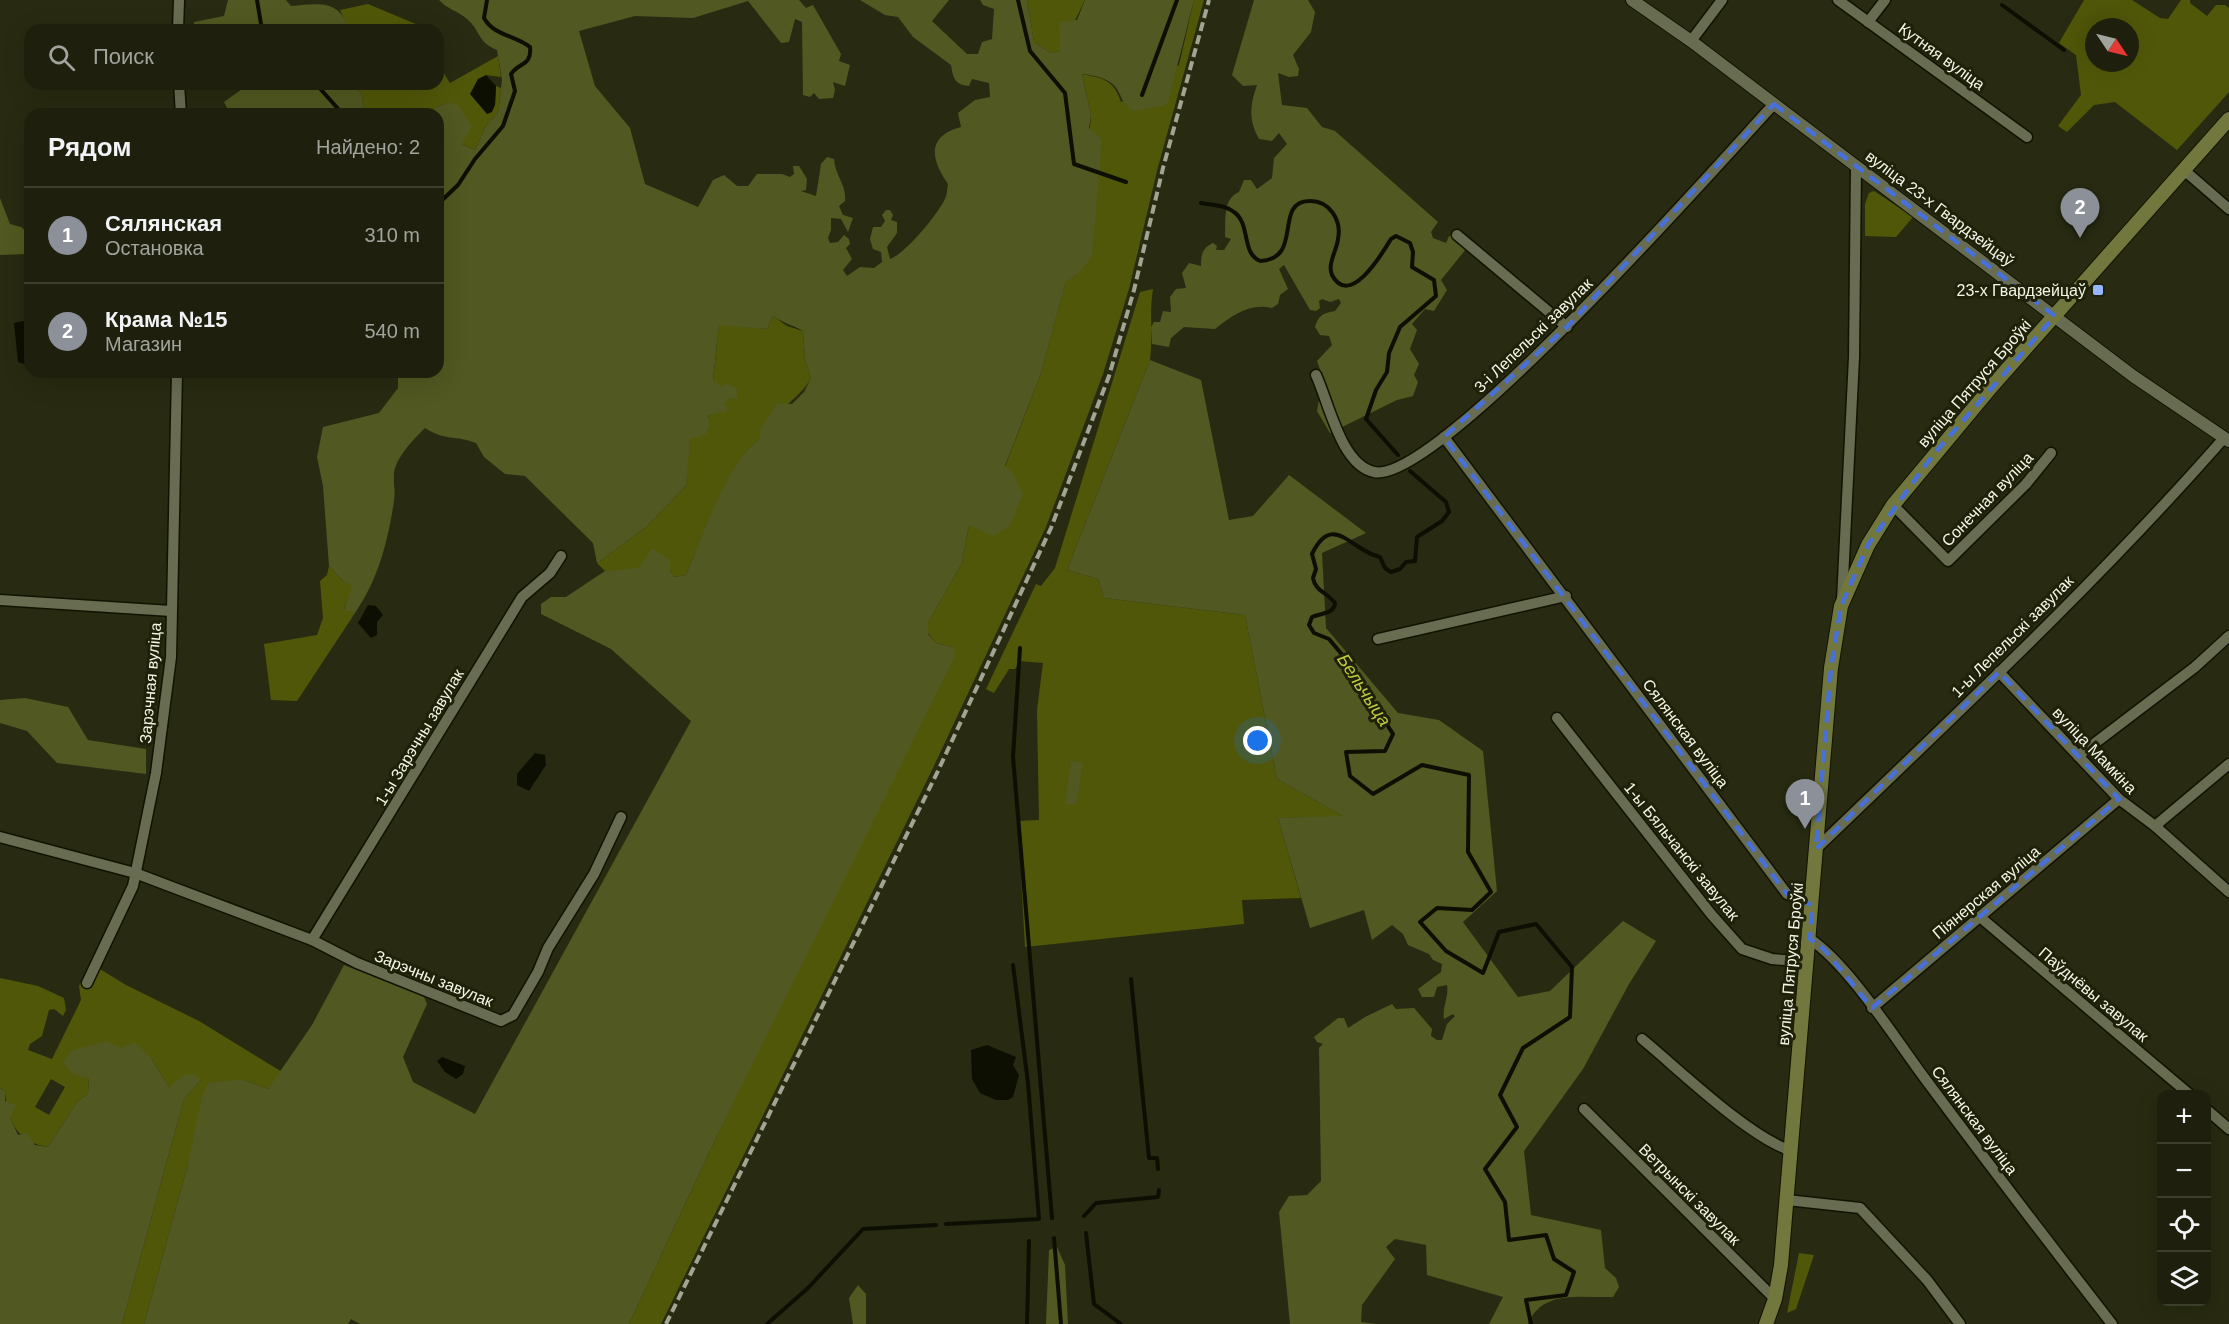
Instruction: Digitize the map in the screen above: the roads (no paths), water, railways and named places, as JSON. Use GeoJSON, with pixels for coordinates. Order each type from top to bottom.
{"type":"FeatureCollection","features":[{"type":"Feature","properties":{"kind":"main road","name":"вуліца Пятруся Броўкі"},"geometry":{"type":"LineString","coordinates":[[1766,1324],[1775,1299],[1787,1200],[1831,668],[1841,606],[1868,545],[1893,505],[2055,316],[2229,119]]}},
{"type":"Feature","properties":{"kind":"street"},"geometry":{"type":"LineString","coordinates":[[178,24],[179,0]]}},
{"type":"Feature","properties":{"kind":"street","name":"вуліца 23-х Гвардзейцаў"},"geometry":{"type":"LineString","coordinates":[[1632,0],[1691,41],[2133,376],[2226,439]]}},
{"type":"Feature","properties":{"kind":"street"},"geometry":{"type":"LineString","coordinates":[[1691,41],[1722,0]]}},
{"type":"Feature","properties":{"kind":"street","name":"Кутняя вуліца"},"geometry":{"type":"LineString","coordinates":[[1838,0],[2027,137]]}},
{"type":"Feature","properties":{"kind":"street"},"geometry":{"type":"LineString","coordinates":[[1868,22],[1885,0]]}},
{"type":"Feature","properties":{"kind":"street"},"geometry":{"type":"LineString","coordinates":[[179,90],[181,108]]}},
{"type":"Feature","properties":{"kind":"street","name":"3-і Лепельскі завулак"},"geometry":{"type":"LineString","coordinates":[[1316,375],[1347,452],[1364,469],[1376,473],[1396,469],[1444,437],[1567,327],[1774,104]]}},
{"type":"Feature","properties":{"kind":"street","name":"вуліца Пятруся Броўкі"},"geometry":{"type":"LineString","coordinates":[[1841,606],[1854,357],[1857,166]]}},
{"type":"Feature","properties":{"kind":"street"},"geometry":{"type":"LineString","coordinates":[[2184,170],[2229,209]]}},
{"type":"Feature","properties":{"kind":"street"},"geometry":{"type":"LineString","coordinates":[[1457,235],[1567,327]]}},
{"type":"Feature","properties":{"kind":"street","name":"Зарэчная вуліца"},"geometry":{"type":"LineString","coordinates":[[87,982],[128,899],[156,773],[171,657],[177,378]]}},
{"type":"Feature","properties":{"kind":"street","name":"Сялянская вуліца"},"geometry":{"type":"LineString","coordinates":[[1444,437],[1566,596],[1787,894],[1812,905]]}},
{"type":"Feature","properties":{"kind":"street","name":"1-ы Лепельскі завулак"},"geometry":{"type":"LineString","coordinates":[[1816,849],[1999,672],[2175,494],[2226,439]]}},
{"type":"Feature","properties":{"kind":"street","name":"Сонечная вуліца"},"geometry":{"type":"LineString","coordinates":[[1893,505],[1948,561],[2026,484],[2051,453]]}},
{"type":"Feature","properties":{"kind":"street","name":"1-ы Зарэчны завулак"},"geometry":{"type":"LineString","coordinates":[[312,940],[519,602],[529,590],[550,573],[561,556]]}},
{"type":"Feature","properties":{"kind":"street"},"geometry":{"type":"LineString","coordinates":[[1378,639],[1566,596]]}},
{"type":"Feature","properties":{"kind":"street"},"geometry":{"type":"LineString","coordinates":[[0,600],[171,611]]}},
{"type":"Feature","properties":{"kind":"street"},"geometry":{"type":"LineString","coordinates":[[2078,756],[2195,667],[2229,636]]}},
{"type":"Feature","properties":{"kind":"street","name":"вуліца Мамкіна"},"geometry":{"type":"LineString","coordinates":[[1999,672],[2119,800],[2155,826],[2229,892]]}},
{"type":"Feature","properties":{"kind":"street","name":"1-ы Бяльчанскі завулак"},"geometry":{"type":"LineString","coordinates":[[1557,718],[1711,914],[1742,949],[1772,959],[1808,962]]}},
{"type":"Feature","properties":{"kind":"street"},"geometry":{"type":"LineString","coordinates":[[2155,826],[2229,764]]}},
{"type":"Feature","properties":{"kind":"street","name":"Піянерская вуліца"},"geometry":{"type":"LineString","coordinates":[[1872,1008],[2119,800]]}},
{"type":"Feature","properties":{"kind":"street","name":"Зарэчны завулак"},"geometry":{"type":"LineString","coordinates":[[0,837],[135,873],[312,940],[357,963],[497,1020],[505,1020],[513,1015],[538,972],[548,948],[594,874],[621,817]]}},
{"type":"Feature","properties":{"kind":"street","name":"Паўднёвы завулак"},"geometry":{"type":"LineString","coordinates":[[1980,917],[2183,1090]]}},
{"type":"Feature","properties":{"kind":"street","name":"Сялянская вуліца"},"geometry":{"type":"LineString","coordinates":[[1809,939],[1824,949],[1872,1008],[2112,1324]]}},
{"type":"Feature","properties":{"kind":"street"},"geometry":{"type":"LineString","coordinates":[[1642,1039],[1731,1113],[1778,1146],[1791,1151]]}},
{"type":"Feature","properties":{"kind":"street","name":"Ветрынскі завулак"},"geometry":{"type":"LineString","coordinates":[[1584,1109],[1775,1299]]}},
{"type":"Feature","properties":{"kind":"street"},"geometry":{"type":"LineString","coordinates":[[2211,1114],[2229,1129]]}},
{"type":"Feature","properties":{"kind":"street"},"geometry":{"type":"LineString","coordinates":[[1787,1200],[1860,1208],[1927,1280],[1959,1324]]}},
{"type":"Feature","properties":{"kind":"waterway","name":"Бельчыца"},"geometry":{"type":"LineString","coordinates":[[257,0],[261,24]]}},
{"type":"Feature","properties":{"kind":"waterway","name":"Бельчыца"},"geometry":{"type":"LineString","coordinates":[[444,198],[458,185],[475,159],[503,126],[515,91],[511,74],[529,58],[530,47],[488,24],[484,18],[487,0]]}},
{"type":"Feature","properties":{"kind":"waterway","name":"Бельчыца"},"geometry":{"type":"LineString","coordinates":[[1018,0],[1030,51],[1065,93],[1074,164],[1126,182]]}},
{"type":"Feature","properties":{"kind":"waterway"},"geometry":{"type":"LineString","coordinates":[[1142,95],[1177,0]]}},
{"type":"Feature","properties":{"kind":"waterway"},"geometry":{"type":"LineString","coordinates":[[2002,5],[2064,50]]}},
{"type":"Feature","properties":{"kind":"waterway","name":"Бельчыца"},"geometry":{"type":"LineString","coordinates":[[321,90],[337,108]]}},
{"type":"Feature","properties":{"kind":"waterway","name":"Бельчыца"},"geometry":{"type":"LineString","coordinates":[[1201,203],[1223,207],[1234,212],[1243,224],[1250,252],[1260,261],[1273,258],[1281,251],[1292,211],[1298,204],[1309,201],[1323,204],[1336,218],[1339,232],[1331,262],[1332,275],[1339,284],[1348,286],[1365,275],[1391,239],[1396,236],[1410,243],[1413,252],[1412,267],[1434,280],[1436,296],[1400,327],[1389,353],[1387,372],[1376,390],[1366,419],[1398,455]]}},
{"type":"Feature","properties":{"kind":"waterway","name":"Бельчыца"},"geometry":{"type":"LineString","coordinates":[[1410,471],[1446,502],[1449,512],[1442,521],[1417,537],[1415,561],[1406,562],[1400,569],[1391,572],[1385,568],[1380,557],[1343,537],[1335,534],[1327,535],[1312,554],[1316,569],[1313,578],[1316,586],[1335,603],[1330,611],[1312,617],[1309,625],[1314,633],[1329,639],[1344,657],[1393,734],[1385,751],[1346,752],[1350,776],[1373,794],[1422,765],[1469,775],[1468,852],[1491,892],[1472,910],[1437,908],[1420,922],[1446,951],[1483,973],[1499,932],[1536,924],[1572,967],[1570,1017],[1523,1048],[1500,1095],[1517,1127],[1485,1169],[1505,1202],[1509,1240],[1546,1235],[1554,1259],[1574,1272],[1566,1295],[1526,1300],[1531,1324]]}},
{"type":"Feature","properties":{"kind":"waterway"},"geometry":{"type":"LineString","coordinates":[[1020,648],[1013,757],[1052,1218]]}},
{"type":"Feature","properties":{"kind":"waterway"},"geometry":{"type":"LineString","coordinates":[[946,1224],[1039,1219],[1028,1083],[1013,965]]}},
{"type":"Feature","properties":{"kind":"waterway"},"geometry":{"type":"LineString","coordinates":[[1131,979],[1149,1158],[1157,1158],[1158,1169]]}},
{"type":"Feature","properties":{"kind":"waterway"},"geometry":{"type":"LineString","coordinates":[[1084,1216],[1096,1203],[1158,1197],[1159,1190]]}},
{"type":"Feature","properties":{"kind":"waterway"},"geometry":{"type":"LineString","coordinates":[[767,1324],[808,1288],[863,1229],[936,1225]]}},
{"type":"Feature","properties":{"kind":"waterway"},"geometry":{"type":"LineString","coordinates":[[1086,1233],[1094,1304],[1121,1324]]}},
{"type":"Feature","properties":{"kind":"waterway"},"geometry":{"type":"LineString","coordinates":[[1054,1238],[1061,1324]]}},
{"type":"Feature","properties":{"kind":"waterway"},"geometry":{"type":"LineString","coordinates":[[1027,1324],[1029,1241]]}},
{"type":"Feature","properties":{"kind":"railway"},"geometry":{"type":"LineString","coordinates":[[666,1324],[937,773],[1051,528],[1109,376],[1134,290],[1163,168],[1209,0]]}},
{"type":"Feature","properties":{"kind":"place","name":"Крама №15"},"geometry":{"type":"Point","coordinates":[2080,238]}},
{"type":"Feature","properties":{"kind":"place","name":"23-х Гвардзейцаў"},"geometry":{"type":"Point","coordinates":[2098,290]}},
{"type":"Feature","properties":{"kind":"place","name":"Сялянская"},"geometry":{"type":"Point","coordinates":[1805,829]}}]}
